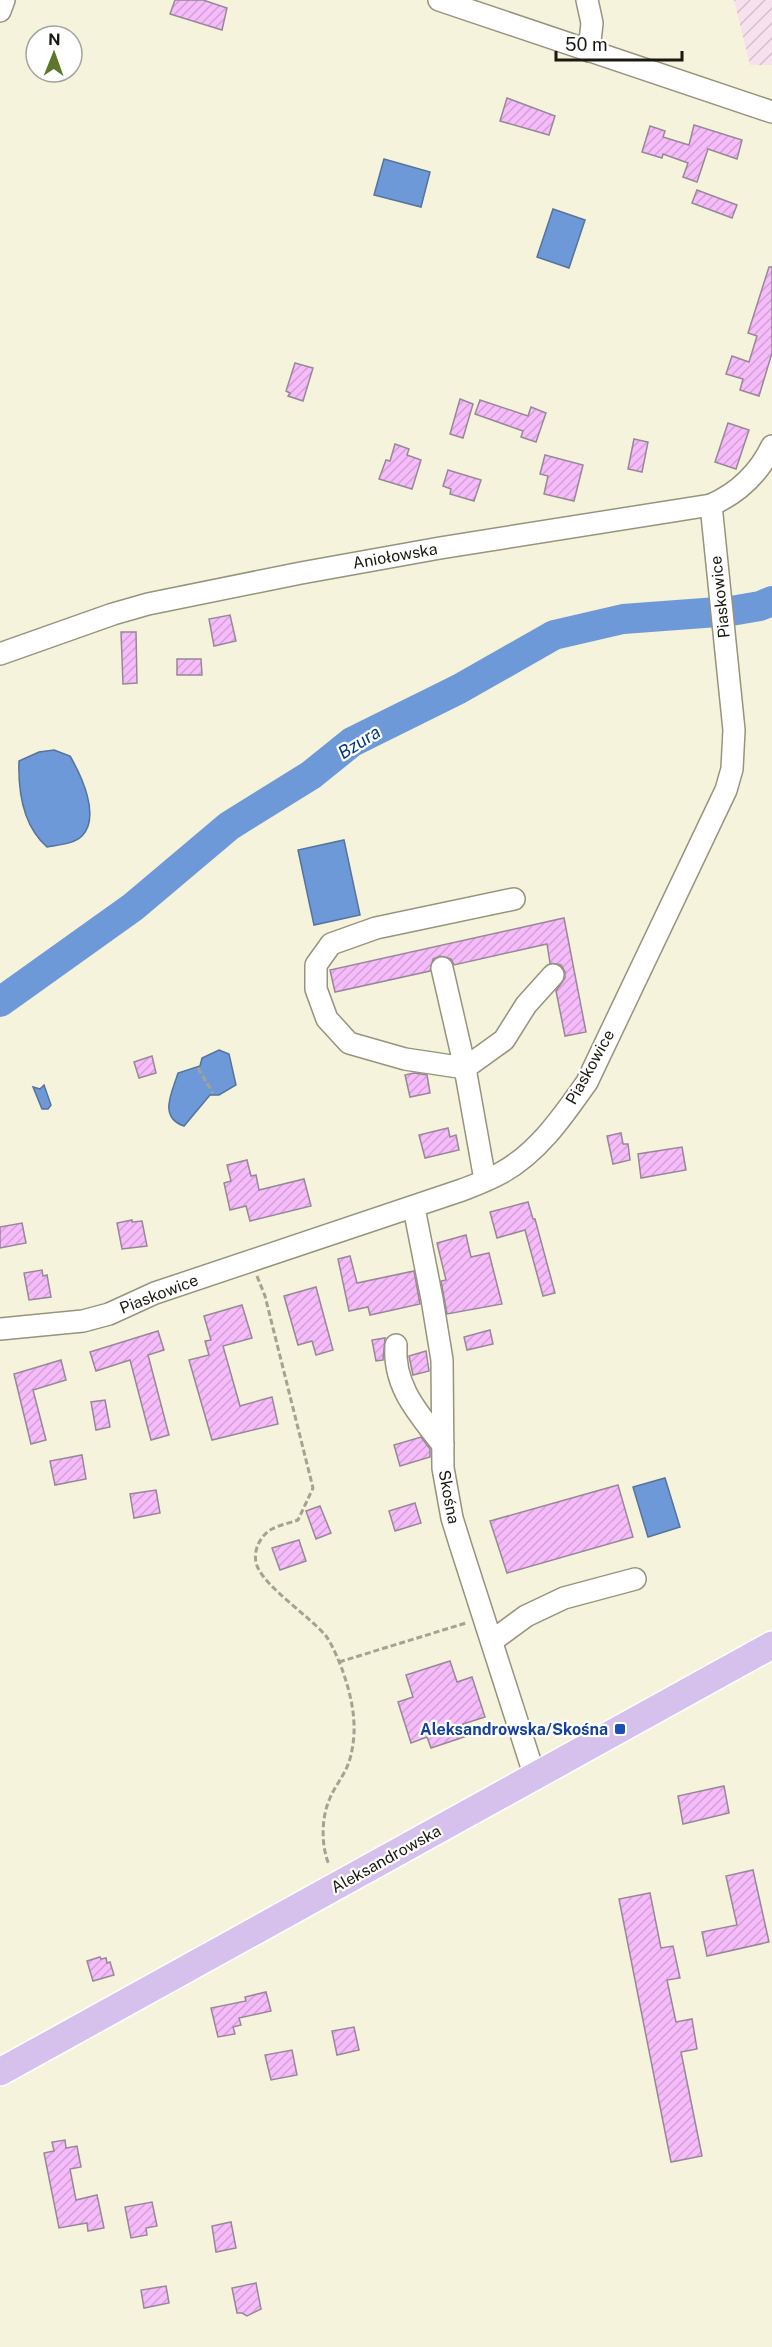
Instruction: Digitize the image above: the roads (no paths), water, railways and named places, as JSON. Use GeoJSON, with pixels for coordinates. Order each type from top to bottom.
{"type":"FeatureCollection","features":[{"type":"Feature","properties":{"kind":"main road","name":"Aleksandrowska"},"geometry":{"type":"LineString","coordinates":[[0,2072],[772,1645]]}},
{"type":"Feature","properties":{"kind":"street"},"geometry":{"type":"LineString","coordinates":[[0,11],[3,0]]}},
{"type":"Feature","properties":{"kind":"street"},"geometry":{"type":"LineString","coordinates":[[439,0],[470,5],[589,51],[772,112]]}},
{"type":"Feature","properties":{"kind":"street"},"geometry":{"type":"LineString","coordinates":[[587,0],[592,23],[589,51]]}},
{"type":"Feature","properties":{"kind":"street","name":"Aniołowska"},"geometry":{"type":"LineString","coordinates":[[0,654],[148,604],[440,548],[711,505],[723,500],[743,486],[772,446]]}},
{"type":"Feature","properties":{"kind":"street","name":"Piaskowice"},"geometry":{"type":"LineString","coordinates":[[0,1329],[83,1321],[109,1314],[155,1293],[414,1208],[485,1180],[502,1173],[540,1143],[565,1114],[586,1082],[726,790],[732,769],[734,730],[711,505]]}},
{"type":"Feature","properties":{"kind":"street"},"geometry":{"type":"LineString","coordinates":[[514,899],[376,928],[331,944],[316,965],[316,989],[327,1019],[349,1043],[405,1059],[465,1068],[504,1040],[526,1005],[553,975]]}},
{"type":"Feature","properties":{"kind":"street"},"geometry":{"type":"LineString","coordinates":[[442,968],[465,1068],[485,1180]]}},
{"type":"Feature","properties":{"kind":"street","name":"Skośna"},"geometry":{"type":"LineString","coordinates":[[414,1208],[439,1335],[442,1360],[444,1476],[452,1518],[535,1777]]}},
{"type":"Feature","properties":{"kind":"street"},"geometry":{"type":"LineString","coordinates":[[396,1345],[398,1376],[406,1396],[443,1444]]}},
{"type":"Feature","properties":{"kind":"street"},"geometry":{"type":"LineString","coordinates":[[492,1641],[526,1616],[564,1598],[635,1579]]}},
{"type":"Feature","properties":{"kind":"water"},"geometry":{"type":"Polygon","coordinates":[[[384,159],[430,172],[421,207],[374,195],[384,159]]]}},
{"type":"Feature","properties":{"kind":"water"},"geometry":{"type":"Polygon","coordinates":[[[553,209],[585,220],[569,268],[537,257],[553,209]]]}},
{"type":"Feature","properties":{"kind":"water"},"geometry":{"type":"Polygon","coordinates":[[[54,750],[70,756],[84,784],[90,818],[87,828],[79,839],[47,847],[32,829],[27,818],[21,796],[19,761],[39,752],[54,750]]]}},
{"type":"Feature","properties":{"kind":"water"},"geometry":{"type":"Polygon","coordinates":[[[344,840],[360,915],[314,925],[298,850],[344,840]]]}},
{"type":"Feature","properties":{"kind":"water"},"geometry":{"type":"Polygon","coordinates":[[[219,1050],[229,1054],[236,1085],[219,1095],[210,1095],[184,1126],[176,1122],[171,1117],[169,1104],[178,1073],[200,1066],[202,1058],[219,1050]]]}},
{"type":"Feature","properties":{"kind":"water"},"geometry":{"type":"Polygon","coordinates":[[[44,1085],[51,1105],[48,1109],[42,1109],[33,1087],[40,1089],[44,1085]]]}},
{"type":"Feature","properties":{"kind":"water"},"geometry":{"type":"Polygon","coordinates":[[[665,1478],[680,1527],[648,1537],[633,1487],[665,1478]]]}},
{"type":"Feature","properties":{"kind":"waterway","name":"Bzura"},"geometry":{"type":"LineString","coordinates":[[0,1002],[133,907],[229,826],[311,775],[352,742],[459,689],[554,635],[623,619],[731,611],[760,606],[772,601]]}},
{"type":"Feature","properties":{"kind":"place","name":"Aleksandrowska/Skośna"},"geometry":{"type":"Point","coordinates":[620,1729]}}]}
